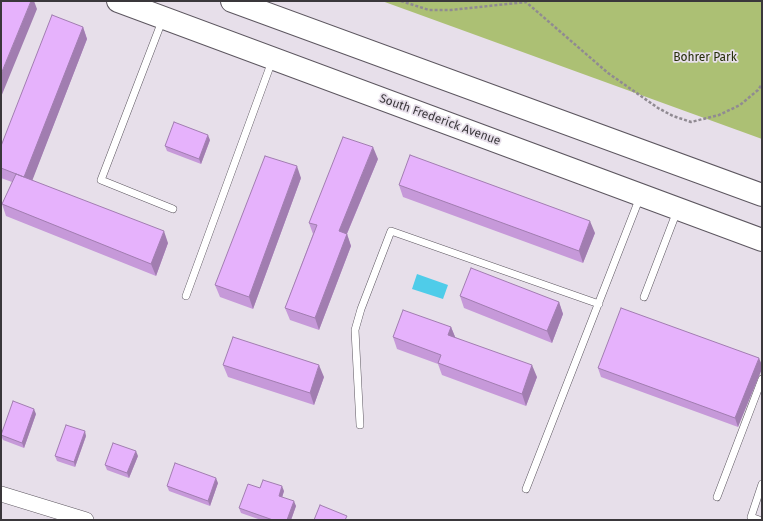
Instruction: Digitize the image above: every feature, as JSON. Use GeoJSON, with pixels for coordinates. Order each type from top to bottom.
{"type":"FeatureCollection","features":[{"type":"Feature","properties":{"kind":"main road","name":"South Frederick Avenue"},"geometry":{"type":"LineString","coordinates":[[118,1],[762,240]]}},
{"type":"Feature","properties":{"kind":"main road"},"geometry":{"type":"LineString","coordinates":[[232,1],[762,195]]}},
{"type":"Feature","properties":{"kind":"street"},"geometry":{"type":"LineString","coordinates":[[1,494],[86,520]]}},
{"type":"Feature","properties":{"kind":"lane"},"geometry":{"type":"LineString","coordinates":[[163,18],[101,180],[173,209]]}},
{"type":"Feature","properties":{"kind":"lane"},"geometry":{"type":"LineString","coordinates":[[186,296],[273,59]]}},
{"type":"Feature","properties":{"kind":"lane"},"geometry":{"type":"LineString","coordinates":[[526,489],[641,194]]}},
{"type":"Feature","properties":{"kind":"lane"},"geometry":{"type":"LineString","coordinates":[[644,297],[677,209]]}},
{"type":"Feature","properties":{"kind":"lane"},"geometry":{"type":"LineString","coordinates":[[360,425],[355,330],[361,309],[391,231],[599,304]]}},
{"type":"Feature","properties":{"kind":"lane"},"geometry":{"type":"LineString","coordinates":[[716,497],[762,379]]}},
{"type":"Feature","properties":{"kind":"lane"},"geometry":{"type":"LineString","coordinates":[[759,520],[751,517],[762,484]]}},
{"type":"Feature","properties":{"kind":"path"},"geometry":{"type":"LineString","coordinates":[[401,1],[429,10],[451,10],[526,2],[608,73],[673,116],[691,122],[719,115],[740,105],[758,90],[762,84]]}},
{"type":"Feature","properties":{"kind":"green space","name":"Bohrer Park"},"geometry":{"type":"Polygon","coordinates":[[[382,1],[762,1],[762,139],[382,1]]]}},
{"type":"Feature","properties":{"kind":"water"},"geometry":{"type":"Polygon","coordinates":[[[417,274],[448,285],[443,299],[412,289],[417,274]]]}},
{"type":"Feature","properties":{"kind":"building"},"geometry":{"type":"Polygon","coordinates":[[[1,1],[31,1],[1,74],[1,1]]]}},
{"type":"Feature","properties":{"kind":"building"},"geometry":{"type":"Polygon","coordinates":[[[52,15],[83,27],[24,177],[1,168],[1,146],[52,15]]]}},
{"type":"Feature","properties":{"kind":"building"},"geometry":{"type":"Polygon","coordinates":[[[174,122],[208,135],[199,159],[165,146],[174,122]]]}},
{"type":"Feature","properties":{"kind":"building"},"geometry":{"type":"Polygon","coordinates":[[[343,137],[373,147],[339,231],[347,234],[315,318],[285,308],[317,225],[309,223],[343,137]]]}},
{"type":"Feature","properties":{"kind":"building"},"geometry":{"type":"Polygon","coordinates":[[[410,155],[590,221],[579,251],[399,185],[410,155]]]}},
{"type":"Feature","properties":{"kind":"building"},"geometry":{"type":"Polygon","coordinates":[[[265,156],[297,166],[249,297],[215,285],[265,156]]]}},
{"type":"Feature","properties":{"kind":"building"},"geometry":{"type":"Polygon","coordinates":[[[16,174],[164,231],[151,264],[2,204],[16,174]]]}},
{"type":"Feature","properties":{"kind":"building"},"geometry":{"type":"Polygon","coordinates":[[[471,268],[559,302],[547,331],[460,296],[471,268]]]}},
{"type":"Feature","properties":{"kind":"building"},"geometry":{"type":"Polygon","coordinates":[[[621,308],[759,358],[735,418],[598,368],[621,308]]]}},
{"type":"Feature","properties":{"kind":"building"},"geometry":{"type":"Polygon","coordinates":[[[403,310],[451,327],[448,335],[532,365],[522,394],[438,363],[441,355],[393,337],[403,310]]]}},
{"type":"Feature","properties":{"kind":"building"},"geometry":{"type":"Polygon","coordinates":[[[233,337],[319,365],[310,393],[223,365],[233,337]]]}},
{"type":"Feature","properties":{"kind":"building"},"geometry":{"type":"Polygon","coordinates":[[[13,401],[34,409],[22,443],[1,435],[13,401]]]}},
{"type":"Feature","properties":{"kind":"building"},"geometry":{"type":"Polygon","coordinates":[[[66,425],[85,431],[74,462],[55,456],[66,425]]]}},
{"type":"Feature","properties":{"kind":"building"},"geometry":{"type":"Polygon","coordinates":[[[113,443],[136,451],[127,473],[105,465],[113,443]]]}},
{"type":"Feature","properties":{"kind":"building"},"geometry":{"type":"Polygon","coordinates":[[[175,463],[216,478],[208,501],[167,486],[175,463]]]}},
{"type":"Feature","properties":{"kind":"building"},"geometry":{"type":"Polygon","coordinates":[[[263,480],[282,486],[279,496],[294,501],[287,520],[273,520],[239,508],[248,484],[260,488],[263,480]]]}},
{"type":"Feature","properties":{"kind":"building"},"geometry":{"type":"Polygon","coordinates":[[[320,505],[347,516],[345,520],[314,520],[320,505]]]}}]}
